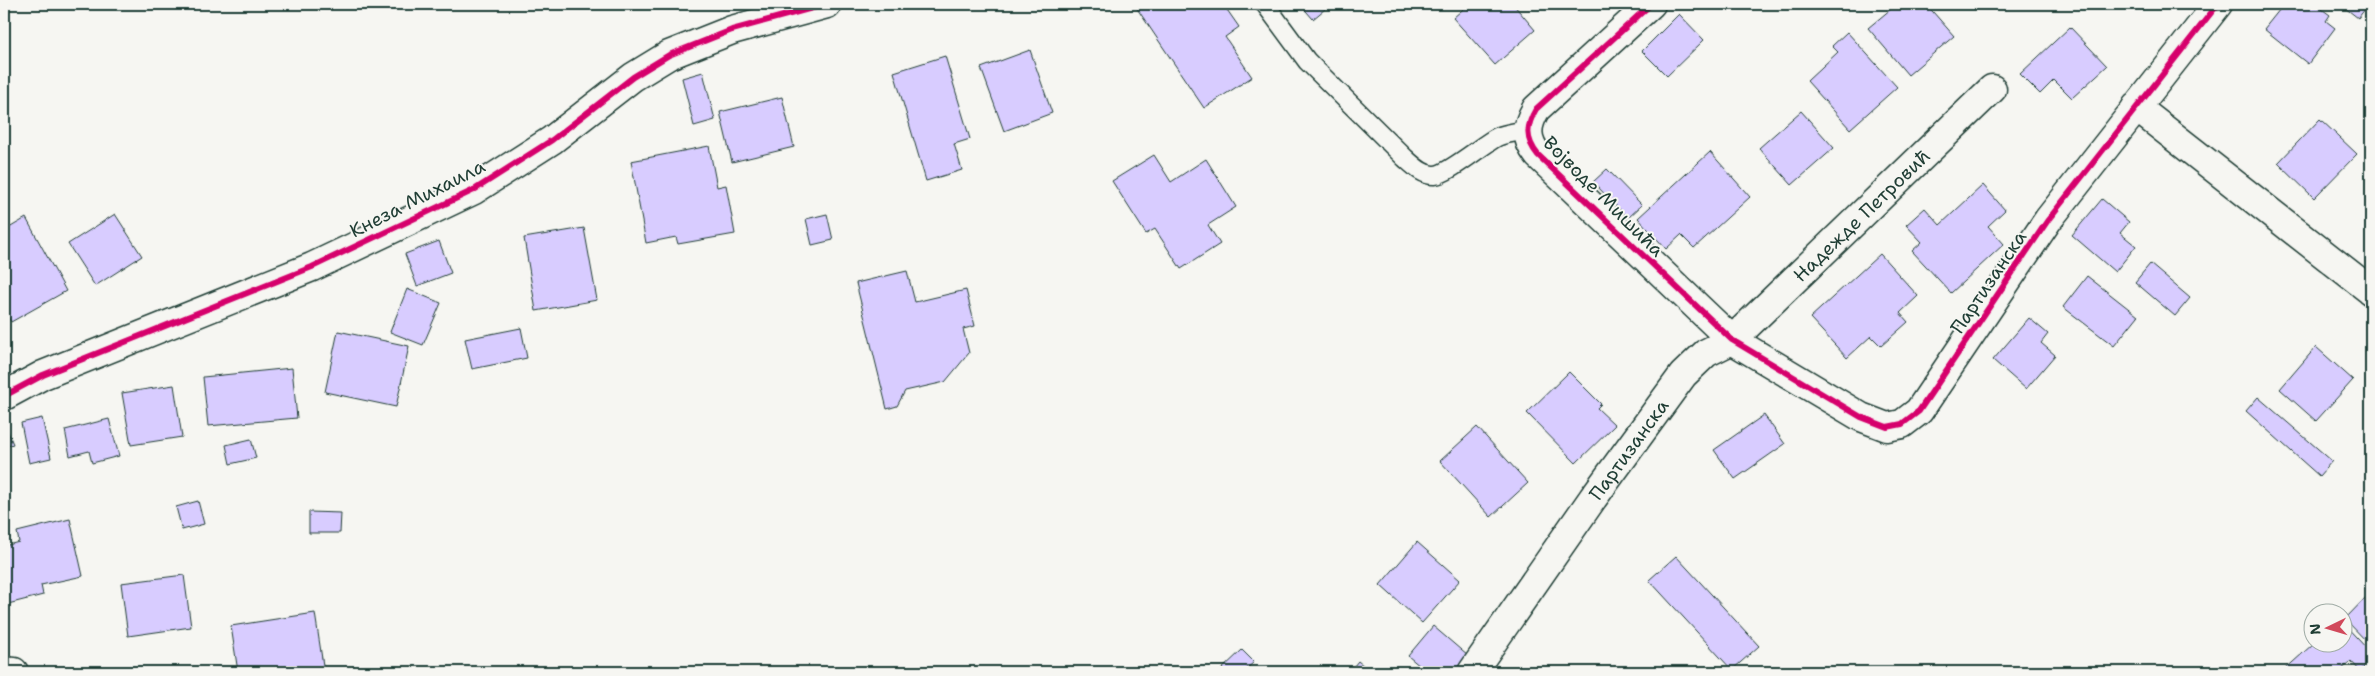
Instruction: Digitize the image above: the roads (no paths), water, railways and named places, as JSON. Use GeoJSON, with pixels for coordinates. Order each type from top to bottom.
{"type":"FeatureCollection","features":[{"type":"Feature","properties":{"kind":"street","name":"Кнеза Михаила"},"geometry":{"type":"LineString","coordinates":[[4,396],[43,375],[312,267],[474,190],[552,140],[633,77],[669,54],[732,30],[827,4]]}},
{"type":"Feature","properties":{"kind":"street","name":"Војводе Мишића"},"geometry":{"type":"LineString","coordinates":[[1651,4],[1536,109],[1527,130],[1530,145],[1538,155],[1732,340]]}},
{"type":"Feature","properties":{"kind":"street","name":"Партизанска"},"geometry":{"type":"LineString","coordinates":[[1472,672],[1593,498],[1683,375],[1706,353],[1732,340],[1861,417],[1887,427],[1902,424],[1919,411],[2048,220],[2218,4]]}},
{"type":"Feature","properties":{"kind":"street","name":"Надежде Петровић"},"geometry":{"type":"LineString","coordinates":[[1732,340],[1992,89]]}},
{"type":"Feature","properties":{"kind":"street"},"geometry":{"type":"LineString","coordinates":[[2136,107],[2371,291]]}},
{"type":"Feature","properties":{"kind":"street"},"geometry":{"type":"LineString","coordinates":[[4,670],[14,672]]}},
{"type":"Feature","properties":{"kind":"lane"},"geometry":{"type":"LineString","coordinates":[[1265,4],[1308,61],[1405,158],[1422,172],[1435,175],[1450,169],[1472,152],[1499,136],[1527,130]]}}]}
